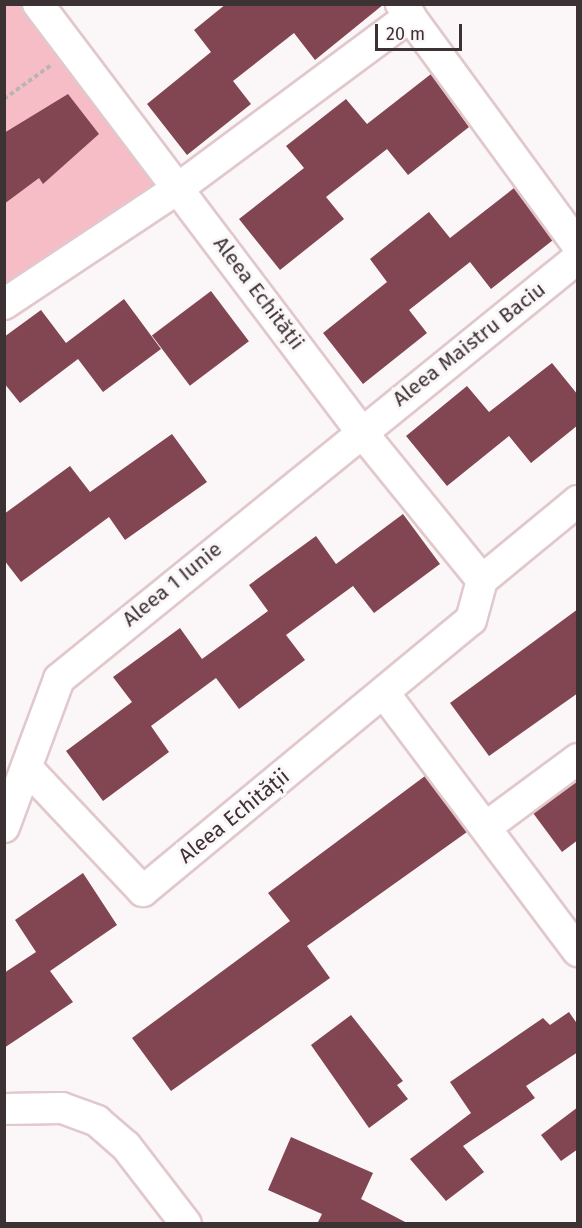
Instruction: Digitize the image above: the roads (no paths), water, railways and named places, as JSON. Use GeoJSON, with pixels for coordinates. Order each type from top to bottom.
{"type":"FeatureCollection","features":[{"type":"Feature","properties":{"kind":"street","name":"Aleea Echității"},"geometry":{"type":"LineString","coordinates":[[27,768],[143,891],[471,620],[482,580],[360,430],[180,187],[38,4]]}},
{"type":"Feature","properties":{"kind":"street"},"geometry":{"type":"LineString","coordinates":[[4,304],[180,187],[405,10],[578,246]]}},
{"type":"Feature","properties":{"kind":"street","name":"Aleea Maistru Baciu"},"geometry":{"type":"LineString","coordinates":[[360,430],[578,258]]}},
{"type":"Feature","properties":{"kind":"street","name":"Aleea 1 Iunie"},"geometry":{"type":"LineString","coordinates":[[27,768],[45,705],[59,679],[360,430]]}},
{"type":"Feature","properties":{"kind":"street"},"geometry":{"type":"LineString","coordinates":[[482,580],[578,501]]}},
{"type":"Feature","properties":{"kind":"street"},"geometry":{"type":"LineString","coordinates":[[384,693],[578,951]]}},
{"type":"Feature","properties":{"kind":"street"},"geometry":{"type":"LineString","coordinates":[[486,827],[578,759]]}},
{"type":"Feature","properties":{"kind":"street"},"geometry":{"type":"LineString","coordinates":[[4,827],[27,768]]}},
{"type":"Feature","properties":{"kind":"street"},"geometry":{"type":"LineString","coordinates":[[4,1109],[63,1108],[97,1121],[126,1146],[186,1224]]}}]}
